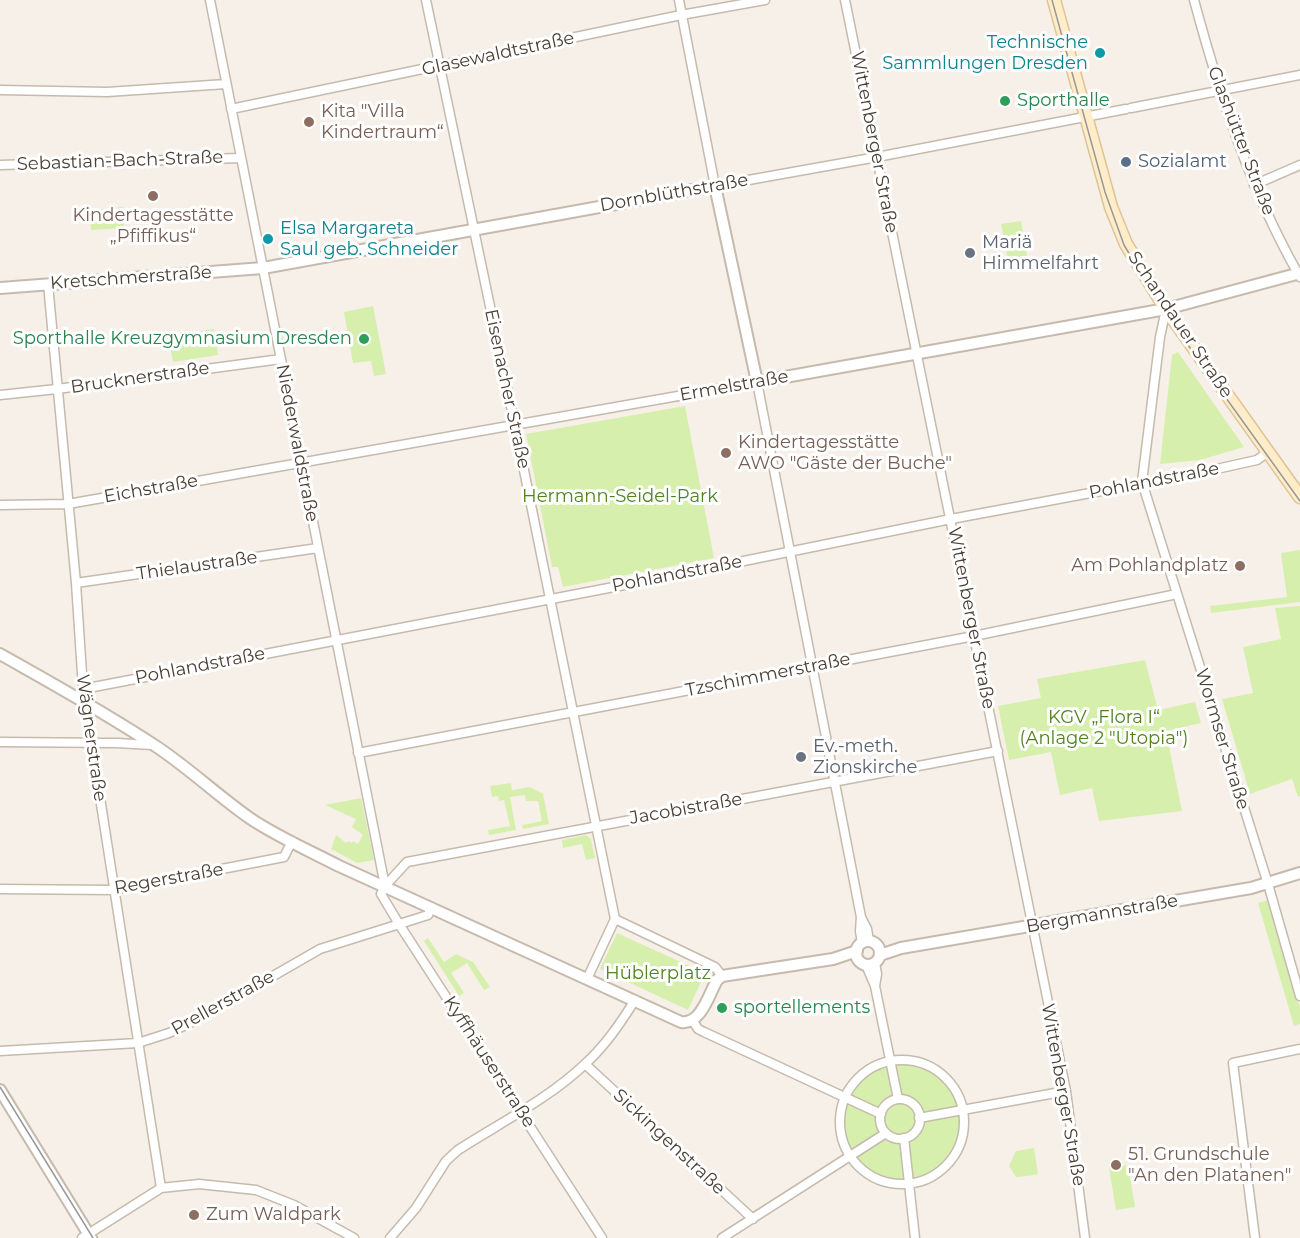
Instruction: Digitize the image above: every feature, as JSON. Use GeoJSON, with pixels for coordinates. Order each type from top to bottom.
{"type":"FeatureCollection","features":[{"type":"Feature","properties":{"kind":"main road","name":"Schandauer Straße"},"geometry":{"type":"LineString","coordinates":[[1054,0],[1116,223],[1132,256],[1166,309],[1300,497]]}},
{"type":"Feature","properties":{"kind":"street","name":"Niederwaldstraße"},"geometry":{"type":"LineString","coordinates":[[210,0],[385,886]]}},
{"type":"Feature","properties":{"kind":"street","name":"Eisenacher Straße"},"geometry":{"type":"LineString","coordinates":[[426,0],[615,919]]}},
{"type":"Feature","properties":{"kind":"street"},"geometry":{"type":"LineString","coordinates":[[679,0],[715,186],[757,382],[898,1099]]}},
{"type":"Feature","properties":{"kind":"street","name":"Glasewaldtstraße"},"geometry":{"type":"LineString","coordinates":[[231,109],[681,15],[765,0]]}},
{"type":"Feature","properties":{"kind":"street","name":"Wittenberger Straße"},"geometry":{"type":"LineString","coordinates":[[845,0],[1066,1091],[1085,1238]]}},
{"type":"Feature","properties":{"kind":"street","name":"Glashütter Straße"},"geometry":{"type":"LineString","coordinates":[[1194,0],[1219,91],[1254,185],[1299,274]]}},
{"type":"Feature","properties":{"kind":"street","name":"Dornblüthstraße"},"geometry":{"type":"LineString","coordinates":[[262,268],[877,157],[1300,75]]}},
{"type":"Feature","properties":{"kind":"street"},"geometry":{"type":"LineString","coordinates":[[0,90],[107,92],[226,84]]}},
{"type":"Feature","properties":{"kind":"street","name":"Sebastian-Bach-Straße"},"geometry":{"type":"LineString","coordinates":[[0,165],[241,158]]}},
{"type":"Feature","properties":{"kind":"street"},"geometry":{"type":"LineString","coordinates":[[1254,185],[1300,165]]}},
{"type":"Feature","properties":{"kind":"street","name":"Kretschmerstraße"},"geometry":{"type":"LineString","coordinates":[[0,288],[262,268]]}},
{"type":"Feature","properties":{"kind":"street","name":"Ermelstraße"},"geometry":{"type":"LineString","coordinates":[[301,462],[515,426],[1166,309],[1299,274]]}},
{"type":"Feature","properties":{"kind":"street","name":"Wägnerstraße"},"geometry":{"type":"LineString","coordinates":[[48,284],[76,584],[84,702],[161,1188]]}},
{"type":"Feature","properties":{"kind":"street"},"geometry":{"type":"LineString","coordinates":[[1142,482],[1160,337],[1166,309]]}},
{"type":"Feature","properties":{"kind":"street","name":"Brucknerstraße"},"geometry":{"type":"LineString","coordinates":[[0,395],[280,359]]}},
{"type":"Feature","properties":{"kind":"street","name":"Pohlandstraße"},"geometry":{"type":"LineString","coordinates":[[83,689],[1203,472],[1257,460],[1268,452]]}},
{"type":"Feature","properties":{"kind":"street","name":"Eichstraße"},"geometry":{"type":"LineString","coordinates":[[0,506],[69,504],[301,462]]}},
{"type":"Feature","properties":{"kind":"street","name":"Wormser Straße"},"geometry":{"type":"LineString","coordinates":[[1142,482],[1268,884],[1300,996]]}},
{"type":"Feature","properties":{"kind":"street","name":"Thielaustraße"},"geometry":{"type":"LineString","coordinates":[[76,584],[318,548]]}},
{"type":"Feature","properties":{"kind":"street","name":"Tzschimmerstraße"},"geometry":{"type":"LineString","coordinates":[[358,753],[975,636],[1177,594]]}},
{"type":"Feature","properties":{"kind":"street"},"geometry":{"type":"LineString","coordinates":[[0,654],[154,745],[177,760],[252,819],[292,841],[681,1022],[693,1021]]}},
{"type":"Feature","properties":{"kind":"street"},"geometry":{"type":"LineString","coordinates":[[0,742],[154,745]]}},
{"type":"Feature","properties":{"kind":"street","name":"Jacobistraße"},"geometry":{"type":"LineString","coordinates":[[385,886],[407,862],[998,751]]}},
{"type":"Feature","properties":{"kind":"street","name":"Regerstraße"},"geometry":{"type":"LineString","coordinates":[[0,889],[113,890],[284,857],[292,841]]}},
{"type":"Feature","properties":{"kind":"street","name":"Bergmannstraße"},"geometry":{"type":"LineString","coordinates":[[722,976],[901,948],[1268,884],[1300,873]]}},
{"type":"Feature","properties":{"kind":"street","name":"Kyffhäuserstraße"},"geometry":{"type":"LineString","coordinates":[[385,886],[381,894],[399,924],[602,1238]]}},
{"type":"Feature","properties":{"kind":"street","name":"Prellerstraße"},"geometry":{"type":"LineString","coordinates":[[0,1051],[138,1043],[169,1033],[200,1018],[320,949],[428,915],[431,907]]}},
{"type":"Feature","properties":{"kind":"street"},"geometry":{"type":"LineString","coordinates":[[587,978],[615,919],[715,967],[722,976],[717,980],[693,1021]]}},
{"type":"Feature","properties":{"kind":"street"},"geometry":{"type":"LineString","coordinates":[[390,1238],[416,1208],[446,1161],[458,1150],[563,1083],[585,1065],[615,1031],[635,1000]]}},
{"type":"Feature","properties":{"kind":"street"},"geometry":{"type":"LineString","coordinates":[[693,1021],[698,1029],[704,1032],[881,1114]]}},
{"type":"Feature","properties":{"kind":"street"},"geometry":{"type":"LineString","coordinates":[[1255,1238],[1233,1063],[1300,1049]]}},
{"type":"Feature","properties":{"kind":"street"},"geometry":{"type":"LineString","coordinates":[[890,1061],[918,1062],[940,1073],[955,1089],[962,1109],[964,1125],[962,1139],[951,1161],[934,1175],[909,1184],[887,1182],[865,1172],[850,1156],[844,1144],[840,1120],[845,1097],[859,1077],[871,1068],[890,1061]]}},
{"type":"Feature","properties":{"kind":"street","name":"Sickingenstraße"},"geometry":{"type":"LineString","coordinates":[[585,1065],[753,1219]]}},
{"type":"Feature","properties":{"kind":"street"},"geometry":{"type":"LineString","coordinates":[[0,1090],[87,1236],[161,1188],[199,1184],[256,1190],[294,1205],[354,1238]]}},
{"type":"Feature","properties":{"kind":"street"},"geometry":{"type":"LineString","coordinates":[[919,1118],[1066,1091]]}},
{"type":"Feature","properties":{"kind":"street"},"geometry":{"type":"LineString","coordinates":[[898,1099],[910,1102],[918,1112],[919,1118],[917,1129],[904,1138],[896,1138],[886,1133],[882,1127],[881,1114],[887,1104],[898,1099]]}},
{"type":"Feature","properties":{"kind":"street"},"geometry":{"type":"LineString","coordinates":[[722,1238],[886,1133]]}},
{"type":"Feature","properties":{"kind":"street"},"geometry":{"type":"LineString","coordinates":[[904,1138],[915,1238]]}},
{"type":"Feature","properties":{"kind":"green space"},"geometry":{"type":"Polygon","coordinates":[[[123,207],[124,228],[91,230],[90,210],[123,207]]]}},
{"type":"Feature","properties":{"kind":"green space"},"geometry":{"type":"Polygon","coordinates":[[[1021,221],[1027,256],[1008,260],[1001,224],[1021,221]]]}},
{"type":"Feature","properties":{"kind":"green space","name":"Sporthalle Kreuzgymnasium Dresden"},"geometry":{"type":"Polygon","coordinates":[[[373,306],[386,374],[374,376],[371,361],[353,363],[344,312],[373,306]]]}},
{"type":"Feature","properties":{"kind":"green space"},"geometry":{"type":"Polygon","coordinates":[[[214,329],[218,355],[173,362],[168,336],[214,329]]]}},
{"type":"Feature","properties":{"kind":"green space"},"geometry":{"type":"Polygon","coordinates":[[[1178,352],[1244,447],[1200,460],[1160,464],[1172,355],[1178,352]]]}},
{"type":"Feature","properties":{"kind":"green space","name":"Hermann-Seidel-Park"},"geometry":{"type":"Polygon","coordinates":[[[685,406],[714,558],[563,587],[558,567],[552,567],[526,434],[685,406]]]}},
{"type":"Feature","properties":{"kind":"green space"},"geometry":{"type":"Polygon","coordinates":[[[1300,550],[1300,602],[1211,613],[1210,606],[1287,597],[1281,553],[1300,550]]]}},
{"type":"Feature","properties":{"kind":"green space"},"geometry":{"type":"Polygon","coordinates":[[[1300,606],[1300,796],[1298,797],[1292,779],[1250,794],[1222,699],[1253,693],[1243,647],[1281,639],[1275,608],[1300,606]]]}},
{"type":"Feature","properties":{"kind":"green space","name":"KGV „Flora I“ (Anlage 2 \"Utopia\")"},"geometry":{"type":"Polygon","coordinates":[[[1145,660],[1158,710],[1195,702],[1201,723],[1166,731],[1182,811],[1099,821],[1092,788],[1060,795],[1051,752],[1009,760],[998,706],[1041,698],[1037,679],[1145,660]]]}},
{"type":"Feature","properties":{"kind":"green space"},"geometry":{"type":"Polygon","coordinates":[[[511,783],[512,790],[530,787],[543,794],[549,824],[523,829],[522,825],[542,821],[538,801],[526,801],[525,795],[510,797],[516,830],[489,835],[488,830],[510,826],[504,800],[499,801],[498,796],[492,797],[490,786],[511,783]]]}},
{"type":"Feature","properties":{"kind":"green space"},"geometry":{"type":"Polygon","coordinates":[[[361,798],[374,860],[357,863],[331,849],[336,835],[346,843],[353,841],[358,844],[363,835],[352,827],[356,819],[325,805],[361,798]]]}},
{"type":"Feature","properties":{"kind":"green space"},"geometry":{"type":"Polygon","coordinates":[[[586,835],[591,839],[595,858],[586,860],[582,844],[563,848],[562,840],[586,835]]]}},
{"type":"Feature","properties":{"kind":"green space"},"geometry":{"type":"Polygon","coordinates":[[[1268,900],[1300,1008],[1300,1024],[1294,1026],[1258,903],[1268,900]]]}},
{"type":"Feature","properties":{"kind":"green space","name":"Hüblerplatz"},"geometry":{"type":"Polygon","coordinates":[[[617,933],[705,973],[688,1010],[600,969],[617,933]]]}},
{"type":"Feature","properties":{"kind":"green space"},"geometry":{"type":"Polygon","coordinates":[[[428,938],[444,962],[456,954],[473,962],[490,987],[484,990],[467,963],[451,973],[464,993],[459,996],[424,941],[428,938]]]}},
{"type":"Feature","properties":{"kind":"green space"},"geometry":{"type":"Polygon","coordinates":[[[901,1063],[924,1068],[943,1081],[956,1100],[961,1123],[956,1146],[943,1165],[924,1178],[901,1183],[878,1178],[859,1165],[846,1146],[841,1123],[846,1100],[859,1081],[878,1068],[901,1063]]]}},
{"type":"Feature","properties":{"kind":"green space"},"geometry":{"type":"Polygon","coordinates":[[[1034,1148],[1038,1174],[1016,1177],[1009,1166],[1016,1151],[1034,1148]]]}},
{"type":"Feature","properties":{"kind":"green space"},"geometry":{"type":"Polygon","coordinates":[[[1128,1165],[1135,1207],[1116,1210],[1109,1168],[1128,1165]]]}},
{"type":"Feature","properties":{"kind":"tram line"},"geometry":{"type":"LineString","coordinates":[[1052,0],[1105,192],[1124,245],[1165,313],[1300,501]]}},
{"type":"Feature","properties":{"kind":"tram line"},"geometry":{"type":"LineString","coordinates":[[0,1087],[93,1238]]}},
{"type":"Feature","properties":{"kind":"place","name":"Technische Sammlungen Dresden"},"geometry":{"type":"Point","coordinates":[1100,53]}},
{"type":"Feature","properties":{"kind":"place","name":"Sporthalle"},"geometry":{"type":"Point","coordinates":[1005,101]}},
{"type":"Feature","properties":{"kind":"place","name":"Kita \"Villa Kindertraum“"},"geometry":{"type":"Point","coordinates":[309,122]}},
{"type":"Feature","properties":{"kind":"place","name":"Sozialamt"},"geometry":{"type":"Point","coordinates":[1126,162]}},
{"type":"Feature","properties":{"kind":"place","name":"Kindertagesstätte „Pfiffikus“"},"geometry":{"type":"Point","coordinates":[153,196]}},
{"type":"Feature","properties":{"kind":"place","name":"Elsa Margareta Saul geb. Schneider"},"geometry":{"type":"Point","coordinates":[268,239]}},
{"type":"Feature","properties":{"kind":"place","name":"Mariä Himmelfahrt"},"geometry":{"type":"Point","coordinates":[970,253]}},
{"type":"Feature","properties":{"kind":"place","name":"Sporthalle Kreuzgymnasium Dresden"},"geometry":{"type":"Point","coordinates":[364,339]}},
{"type":"Feature","properties":{"kind":"place","name":"Kindertagesstätte AWO \"Gäste der Buche\""},"geometry":{"type":"Point","coordinates":[726,453]}},
{"type":"Feature","properties":{"kind":"place","name":"Am Pohlandplatz"},"geometry":{"type":"Point","coordinates":[1240,566]}},
{"type":"Feature","properties":{"kind":"place","name":"Ev.-meth. Zionskirche"},"geometry":{"type":"Point","coordinates":[801,757]}},
{"type":"Feature","properties":{"kind":"place","name":"sportellements"},"geometry":{"type":"Point","coordinates":[722,1008]}},
{"type":"Feature","properties":{"kind":"place","name":"51. Grundschule \"An den Platanen\""},"geometry":{"type":"Point","coordinates":[1116,1165]}},
{"type":"Feature","properties":{"kind":"place","name":"Zum Waldpark"},"geometry":{"type":"Point","coordinates":[194,1215]}}]}
